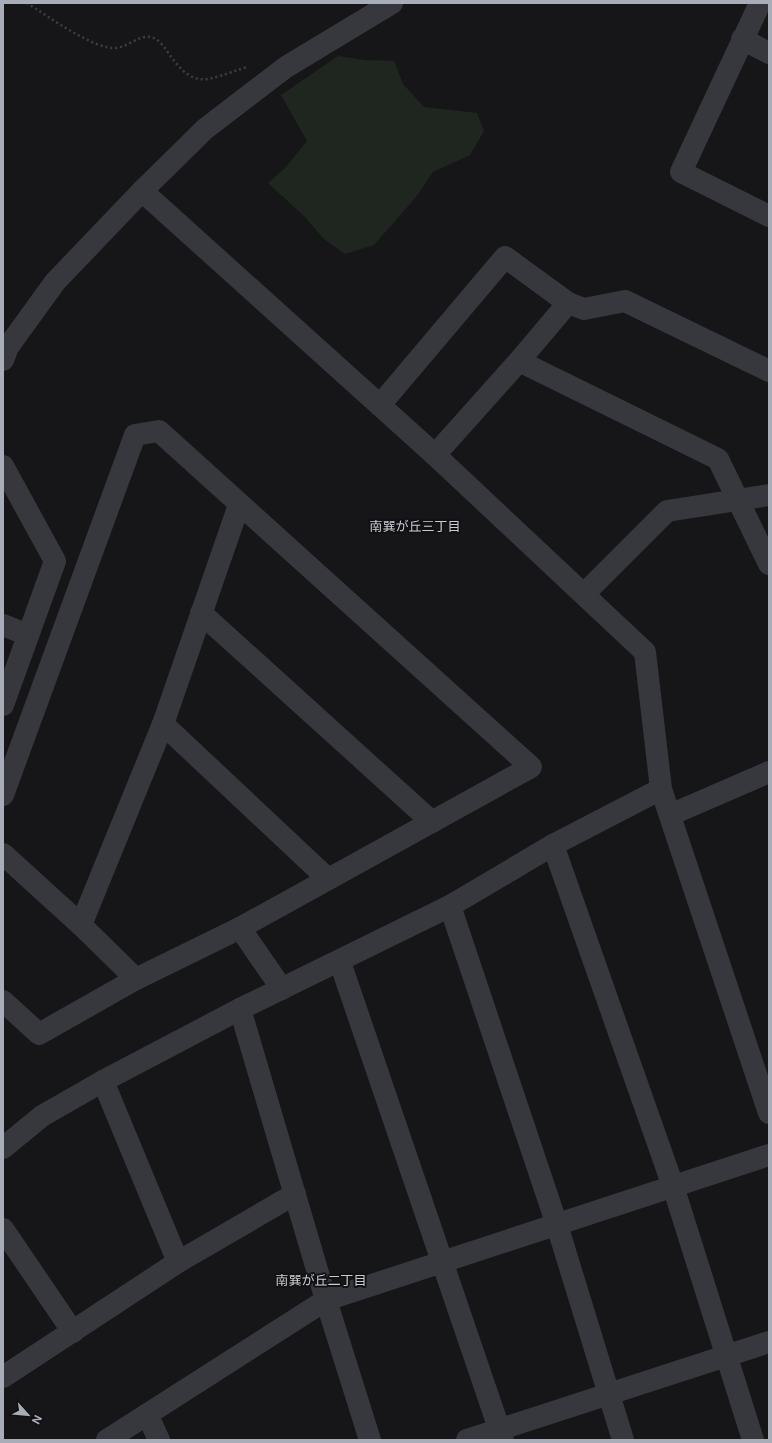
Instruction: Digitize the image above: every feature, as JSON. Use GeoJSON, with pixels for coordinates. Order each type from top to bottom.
{"type":"FeatureCollection","features":[{"type":"Feature","properties":{"kind":"street"},"geometry":{"type":"LineString","coordinates":[[3,360],[8,347],[55,282],[142,190],[205,129],[278,74],[392,3]]}},
{"type":"Feature","properties":{"kind":"street"},"geometry":{"type":"LineString","coordinates":[[760,3],[681,172],[769,216]]}},
{"type":"Feature","properties":{"kind":"street"},"geometry":{"type":"LineString","coordinates":[[742,39],[769,53]]}},
{"type":"Feature","properties":{"kind":"street"},"geometry":{"type":"LineString","coordinates":[[142,190],[435,455],[645,652],[661,789],[769,1113]]}},
{"type":"Feature","properties":{"kind":"street"},"geometry":{"type":"LineString","coordinates":[[380,405],[505,257],[568,303],[584,309],[625,301],[769,371]]}},
{"type":"Feature","properties":{"kind":"street"},"geometry":{"type":"LineString","coordinates":[[435,455],[519,361],[568,303]]}},
{"type":"Feature","properties":{"kind":"street"},"geometry":{"type":"LineString","coordinates":[[519,361],[718,459],[739,499],[769,564]]}},
{"type":"Feature","properties":{"kind":"street"},"geometry":{"type":"LineString","coordinates":[[3,795],[135,435],[159,431],[239,505],[531,767],[240,928],[136,979],[39,1034],[3,1001]]}},
{"type":"Feature","properties":{"kind":"street"},"geometry":{"type":"LineString","coordinates":[[3,466],[55,561],[3,705]]}},
{"type":"Feature","properties":{"kind":"street"},"geometry":{"type":"LineString","coordinates":[[584,594],[667,512],[769,495]]}},
{"type":"Feature","properties":{"kind":"street"},"geometry":{"type":"LineString","coordinates":[[81,924],[163,724],[239,505]]}},
{"type":"Feature","properties":{"kind":"street"},"geometry":{"type":"LineString","coordinates":[[201,613],[432,822]]}},
{"type":"Feature","properties":{"kind":"street"},"geometry":{"type":"LineString","coordinates":[[3,624],[28,635]]}},
{"type":"Feature","properties":{"kind":"street"},"geometry":{"type":"LineString","coordinates":[[163,724],[328,880]]}},
{"type":"Feature","properties":{"kind":"street"},"geometry":{"type":"LineString","coordinates":[[670,815],[769,772]]}},
{"type":"Feature","properties":{"kind":"street"},"geometry":{"type":"LineString","coordinates":[[3,1148],[42,1116],[103,1081],[240,1009],[340,962],[450,906],[553,845],[661,789]]}},
{"type":"Feature","properties":{"kind":"street"},"geometry":{"type":"LineString","coordinates":[[553,845],[673,1186],[753,1440]]}},
{"type":"Feature","properties":{"kind":"street"},"geometry":{"type":"LineString","coordinates":[[3,854],[81,924],[136,979]]}},
{"type":"Feature","properties":{"kind":"street"},"geometry":{"type":"LineString","coordinates":[[450,906],[557,1225],[624,1440]]}},
{"type":"Feature","properties":{"kind":"street"},"geometry":{"type":"LineString","coordinates":[[240,928],[282,989]]}},
{"type":"Feature","properties":{"kind":"street"},"geometry":{"type":"LineString","coordinates":[[340,962],[501,1435]]}},
{"type":"Feature","properties":{"kind":"street"},"geometry":{"type":"LineString","coordinates":[[240,1009],[326,1300],[370,1440]]}},
{"type":"Feature","properties":{"kind":"street"},"geometry":{"type":"LineString","coordinates":[[103,1081],[178,1262]]}},
{"type":"Feature","properties":{"kind":"street"},"geometry":{"type":"LineString","coordinates":[[107,1440],[148,1416],[326,1300],[769,1155]]}},
{"type":"Feature","properties":{"kind":"street"},"geometry":{"type":"LineString","coordinates":[[3,1377],[178,1262],[295,1194]]}},
{"type":"Feature","properties":{"kind":"street"},"geometry":{"type":"LineString","coordinates":[[3,1229],[73,1332]]}},
{"type":"Feature","properties":{"kind":"street"},"geometry":{"type":"LineString","coordinates":[[467,1440],[501,1435],[609,1393],[769,1342]]}},
{"type":"Feature","properties":{"kind":"street"},"geometry":{"type":"LineString","coordinates":[[148,1416],[159,1440]]}},
{"type":"Feature","properties":{"kind":"path"},"geometry":{"type":"LineString","coordinates":[[27,3],[78,34],[103,47],[117,48],[140,38],[151,37],[162,43],[178,66],[187,75],[195,78],[207,79],[259,63],[271,65],[278,74]]}},
{"type":"Feature","properties":{"kind":"shaded area"},"geometry":{"type":"Polygon","coordinates":[[[338,56],[364,60],[394,61],[403,84],[424,107],[477,113],[484,131],[470,155],[433,172],[416,197],[374,245],[345,254],[324,239],[304,216],[268,183],[286,167],[307,141],[281,95],[338,56]]]}},
{"type":"Feature","properties":{"kind":"district","name":"南巽が丘三丁目"},"geometry":{"type":"Point","coordinates":[415,526]}},
{"type":"Feature","properties":{"kind":"district","name":"南巽が丘二丁目"},"geometry":{"type":"Point","coordinates":[321,1280]}}]}
